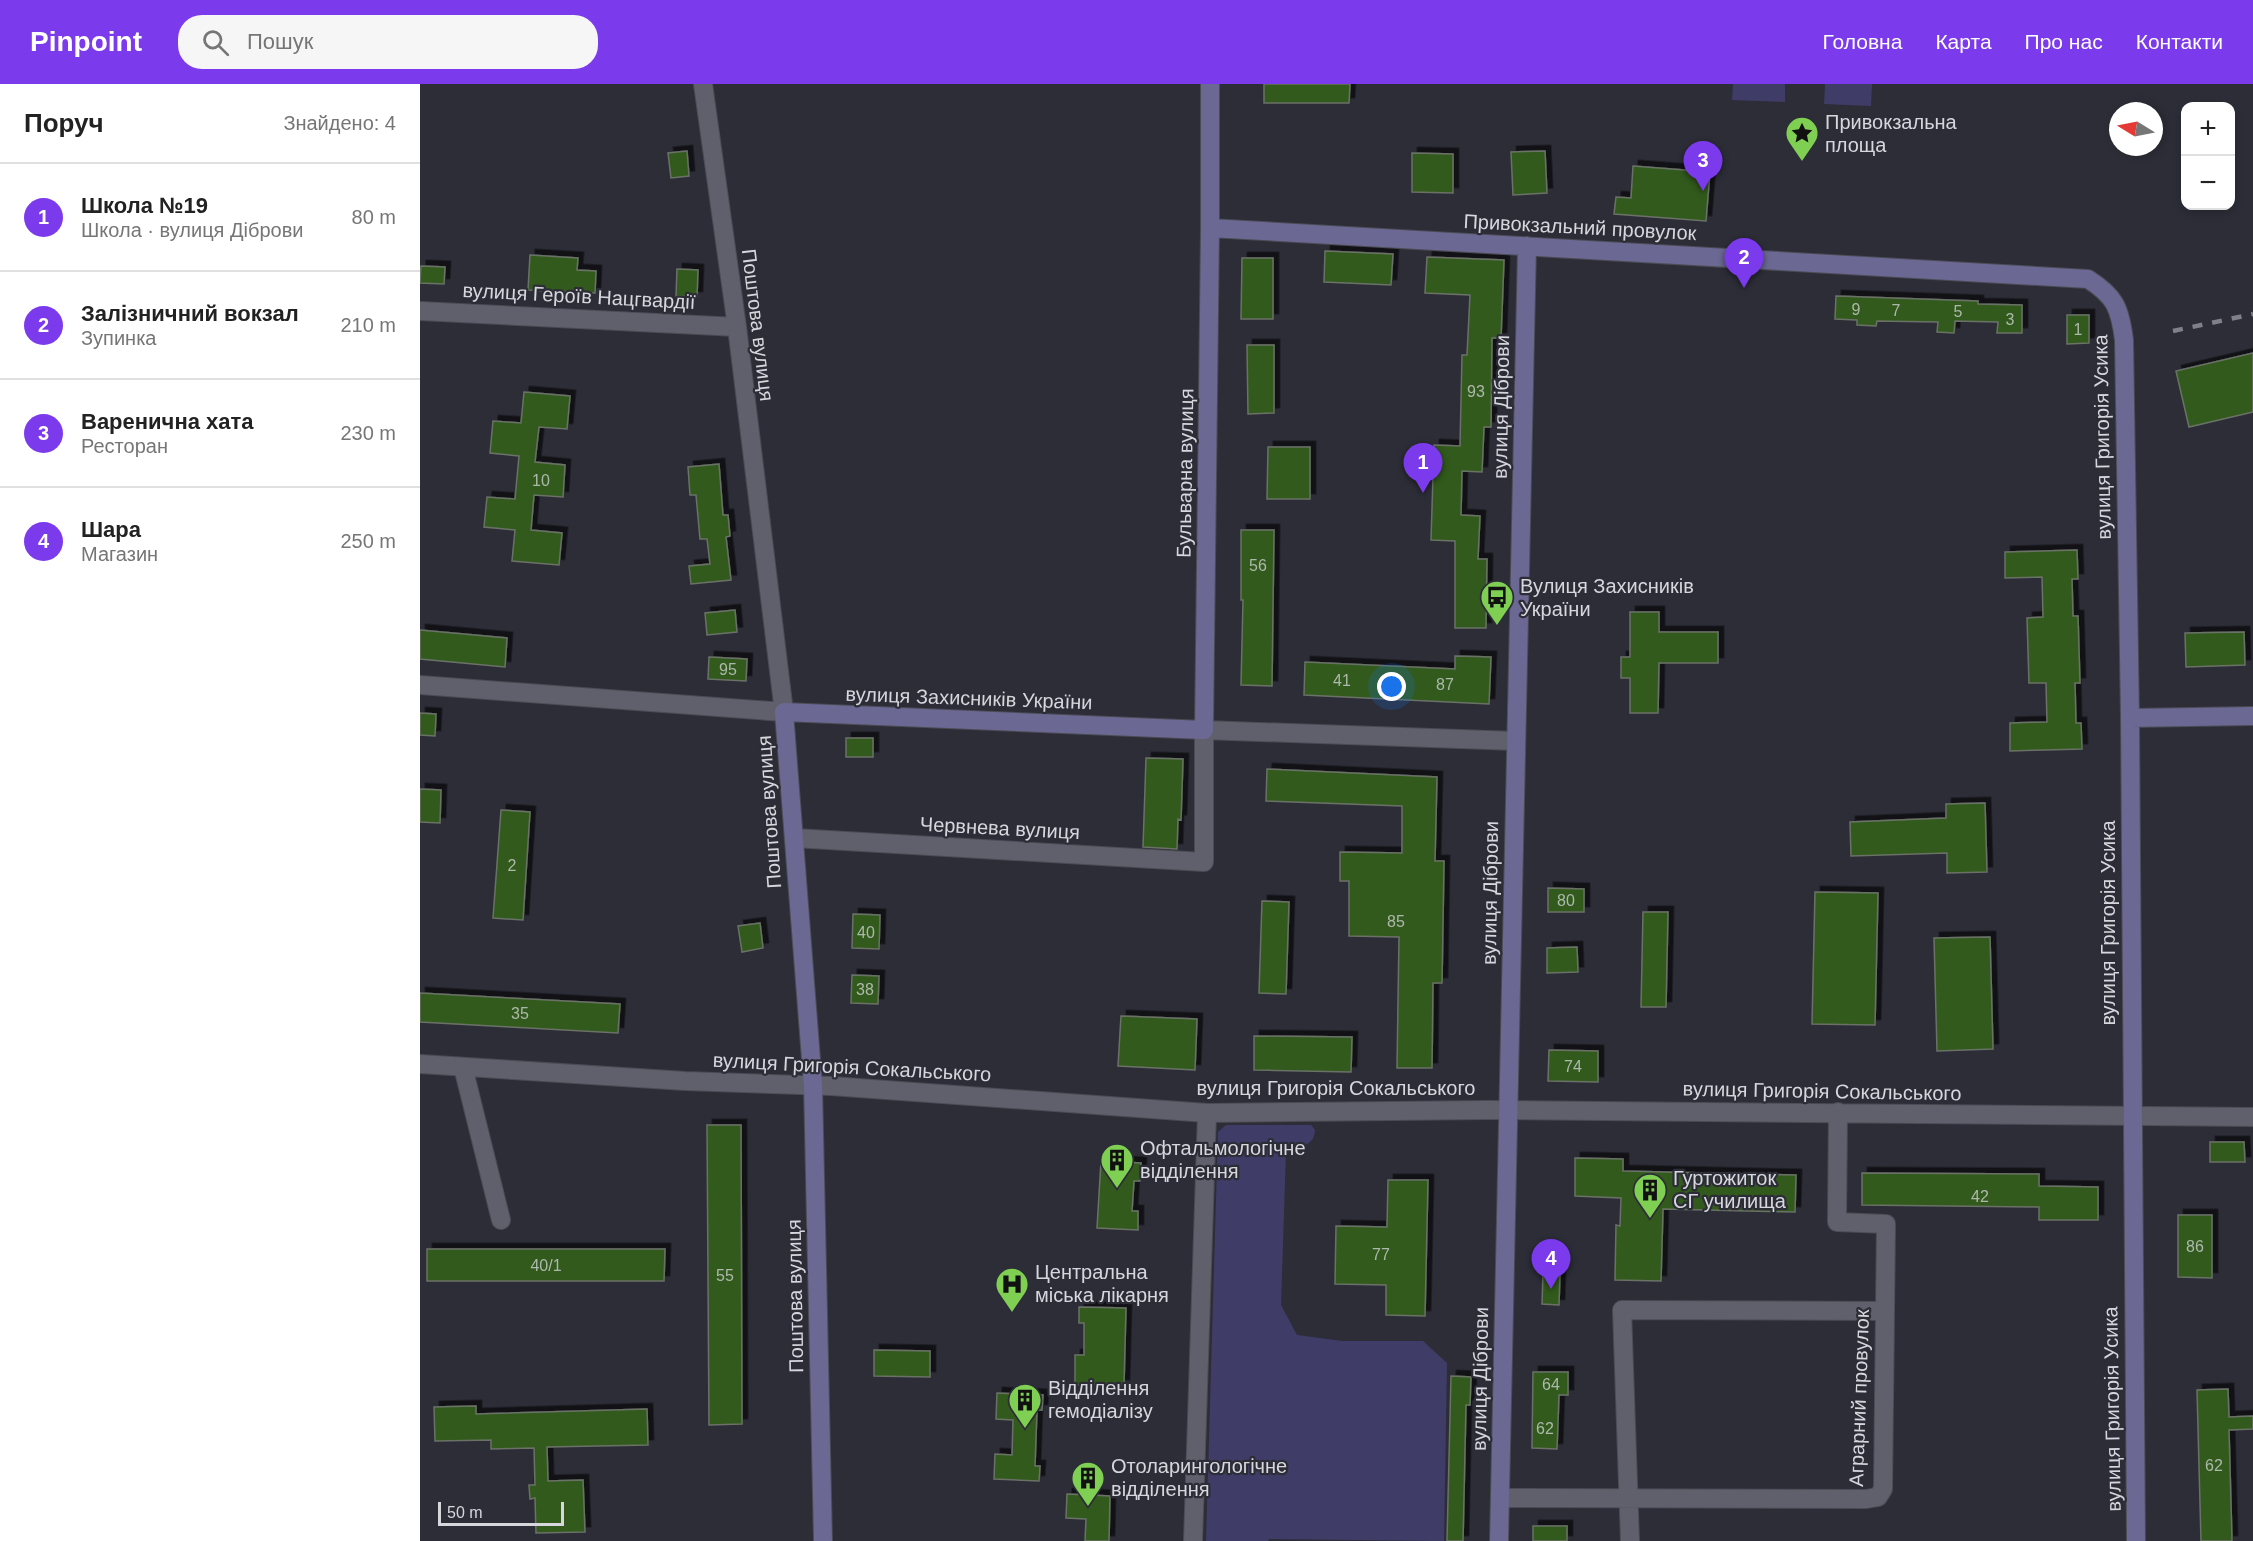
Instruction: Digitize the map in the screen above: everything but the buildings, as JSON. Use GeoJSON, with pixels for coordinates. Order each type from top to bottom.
{"type":"FeatureCollection","features":[{"type":"Feature","properties":{"kind":"street","name":"Поштова вулиця"},"geometry":{"type":"LineString","coordinates":[[703,84],[784,712],[813,1084],[823,1541]]}},
{"type":"Feature","properties":{"kind":"street","name":"Бульварна вулиця"},"geometry":{"type":"LineString","coordinates":[[1204,862],[1210,84]]}},
{"type":"Feature","properties":{"kind":"street","name":"Привокзальний провулок"},"geometry":{"type":"LineString","coordinates":[[1210,228],[2088,279],[2105,290],[2116,306]]}},
{"type":"Feature","properties":{"kind":"street","name":"вулиця Діброви"},"geometry":{"type":"LineString","coordinates":[[1499,1541],[1527,246]]}},
{"type":"Feature","properties":{"kind":"street","name":"вулиця Григорія Усика"},"geometry":{"type":"LineString","coordinates":[[2116,306],[2124,340],[2130,718],[2136,1541]]}},
{"type":"Feature","properties":{"kind":"street","name":"вулиця Героїв Нацгвардії"},"geometry":{"type":"LineString","coordinates":[[420,311],[736,327]]}},
{"type":"Feature","properties":{"kind":"street","name":"вулиця Захисників України"},"geometry":{"type":"LineString","coordinates":[[420,685],[784,712],[1516,741]]}},
{"type":"Feature","properties":{"kind":"street"},"geometry":{"type":"LineString","coordinates":[[2130,718],[2253,716]]}},
{"type":"Feature","properties":{"kind":"street","name":"Червнева вулиця"},"geometry":{"type":"LineString","coordinates":[[794,838],[1204,862]]}},
{"type":"Feature","properties":{"kind":"street","name":"вулиця Григорія Сокальського"},"geometry":{"type":"LineString","coordinates":[[420,1064],[685,1080],[813,1084],[1207,1113],[1838,1112],[2253,1118]]}},
{"type":"Feature","properties":{"kind":"street"},"geometry":{"type":"LineString","coordinates":[[463,1067],[501,1220]]}},
{"type":"Feature","properties":{"kind":"street","name":"Аграрний провулок"},"geometry":{"type":"LineString","coordinates":[[1500,1498],[1866,1499],[1878,1497],[1883,1489],[1886,1224],[1837,1222],[1838,1112]]}},
{"type":"Feature","properties":{"kind":"street"},"geometry":{"type":"LineString","coordinates":[[1193,1541],[1207,1113]]}},
{"type":"Feature","properties":{"kind":"street"},"geometry":{"type":"LineString","coordinates":[[1630,1541],[1622,1310],[1884,1311]]}},
{"type":"Feature","properties":{"kind":"shaded area"},"geometry":{"type":"Polygon","coordinates":[[[1733,84],[1785,84],[1785,102],[1732,100],[1733,84]]]}},
{"type":"Feature","properties":{"kind":"shaded area"},"geometry":{"type":"Polygon","coordinates":[[[1825,84],[1872,84],[1871,106],[1824,104],[1825,84]]]}},
{"type":"Feature","properties":{"kind":"shaded area"},"geometry":{"type":"Polygon","coordinates":[[[1226,1125],[1311,1125],[1315,1130],[1309,1143],[1286,1150],[1281,1305],[1297,1335],[1342,1341],[1423,1341],[1447,1363],[1444,1541],[1269,1539],[1268,1541],[1206,1541],[1218,1132],[1226,1125]]]}},
{"type":"Feature","properties":{"kind":"railway"},"geometry":{"type":"LineString","coordinates":[[2173,331],[2253,314]]}},
{"type":"Feature","properties":{"kind":"place","name":"Привокзальна площа"},"geometry":{"type":"Point","coordinates":[1802,162]}},
{"type":"Feature","properties":{"kind":"place","name":"Варенична хата"},"geometry":{"type":"Point","coordinates":[1703,191]}},
{"type":"Feature","properties":{"kind":"place","name":"Залізничний вокзал"},"geometry":{"type":"Point","coordinates":[1744,288]}},
{"type":"Feature","properties":{"kind":"place","name":"Школа №19"},"geometry":{"type":"Point","coordinates":[1423,493]}},
{"type":"Feature","properties":{"kind":"place","name":"Вулиця Захисників України"},"geometry":{"type":"Point","coordinates":[1497,626]}},
{"type":"Feature","properties":{"kind":"place","name":"Офтальмологічне відділення"},"geometry":{"type":"Point","coordinates":[1117,1189]}},
{"type":"Feature","properties":{"kind":"place","name":"Гуртожиток СГ училища"},"geometry":{"type":"Point","coordinates":[1650,1219]}},
{"type":"Feature","properties":{"kind":"place","name":"Шара"},"geometry":{"type":"Point","coordinates":[1551,1289]}},
{"type":"Feature","properties":{"kind":"place","name":"Центральна міська лікарня"},"geometry":{"type":"Point","coordinates":[1012,1313]}},
{"type":"Feature","properties":{"kind":"place","name":"Відділення гемодіалізу"},"geometry":{"type":"Point","coordinates":[1025,1429]}},
{"type":"Feature","properties":{"kind":"place","name":"Отоларингологічне відділення"},"geometry":{"type":"Point","coordinates":[1088,1507]}}]}
